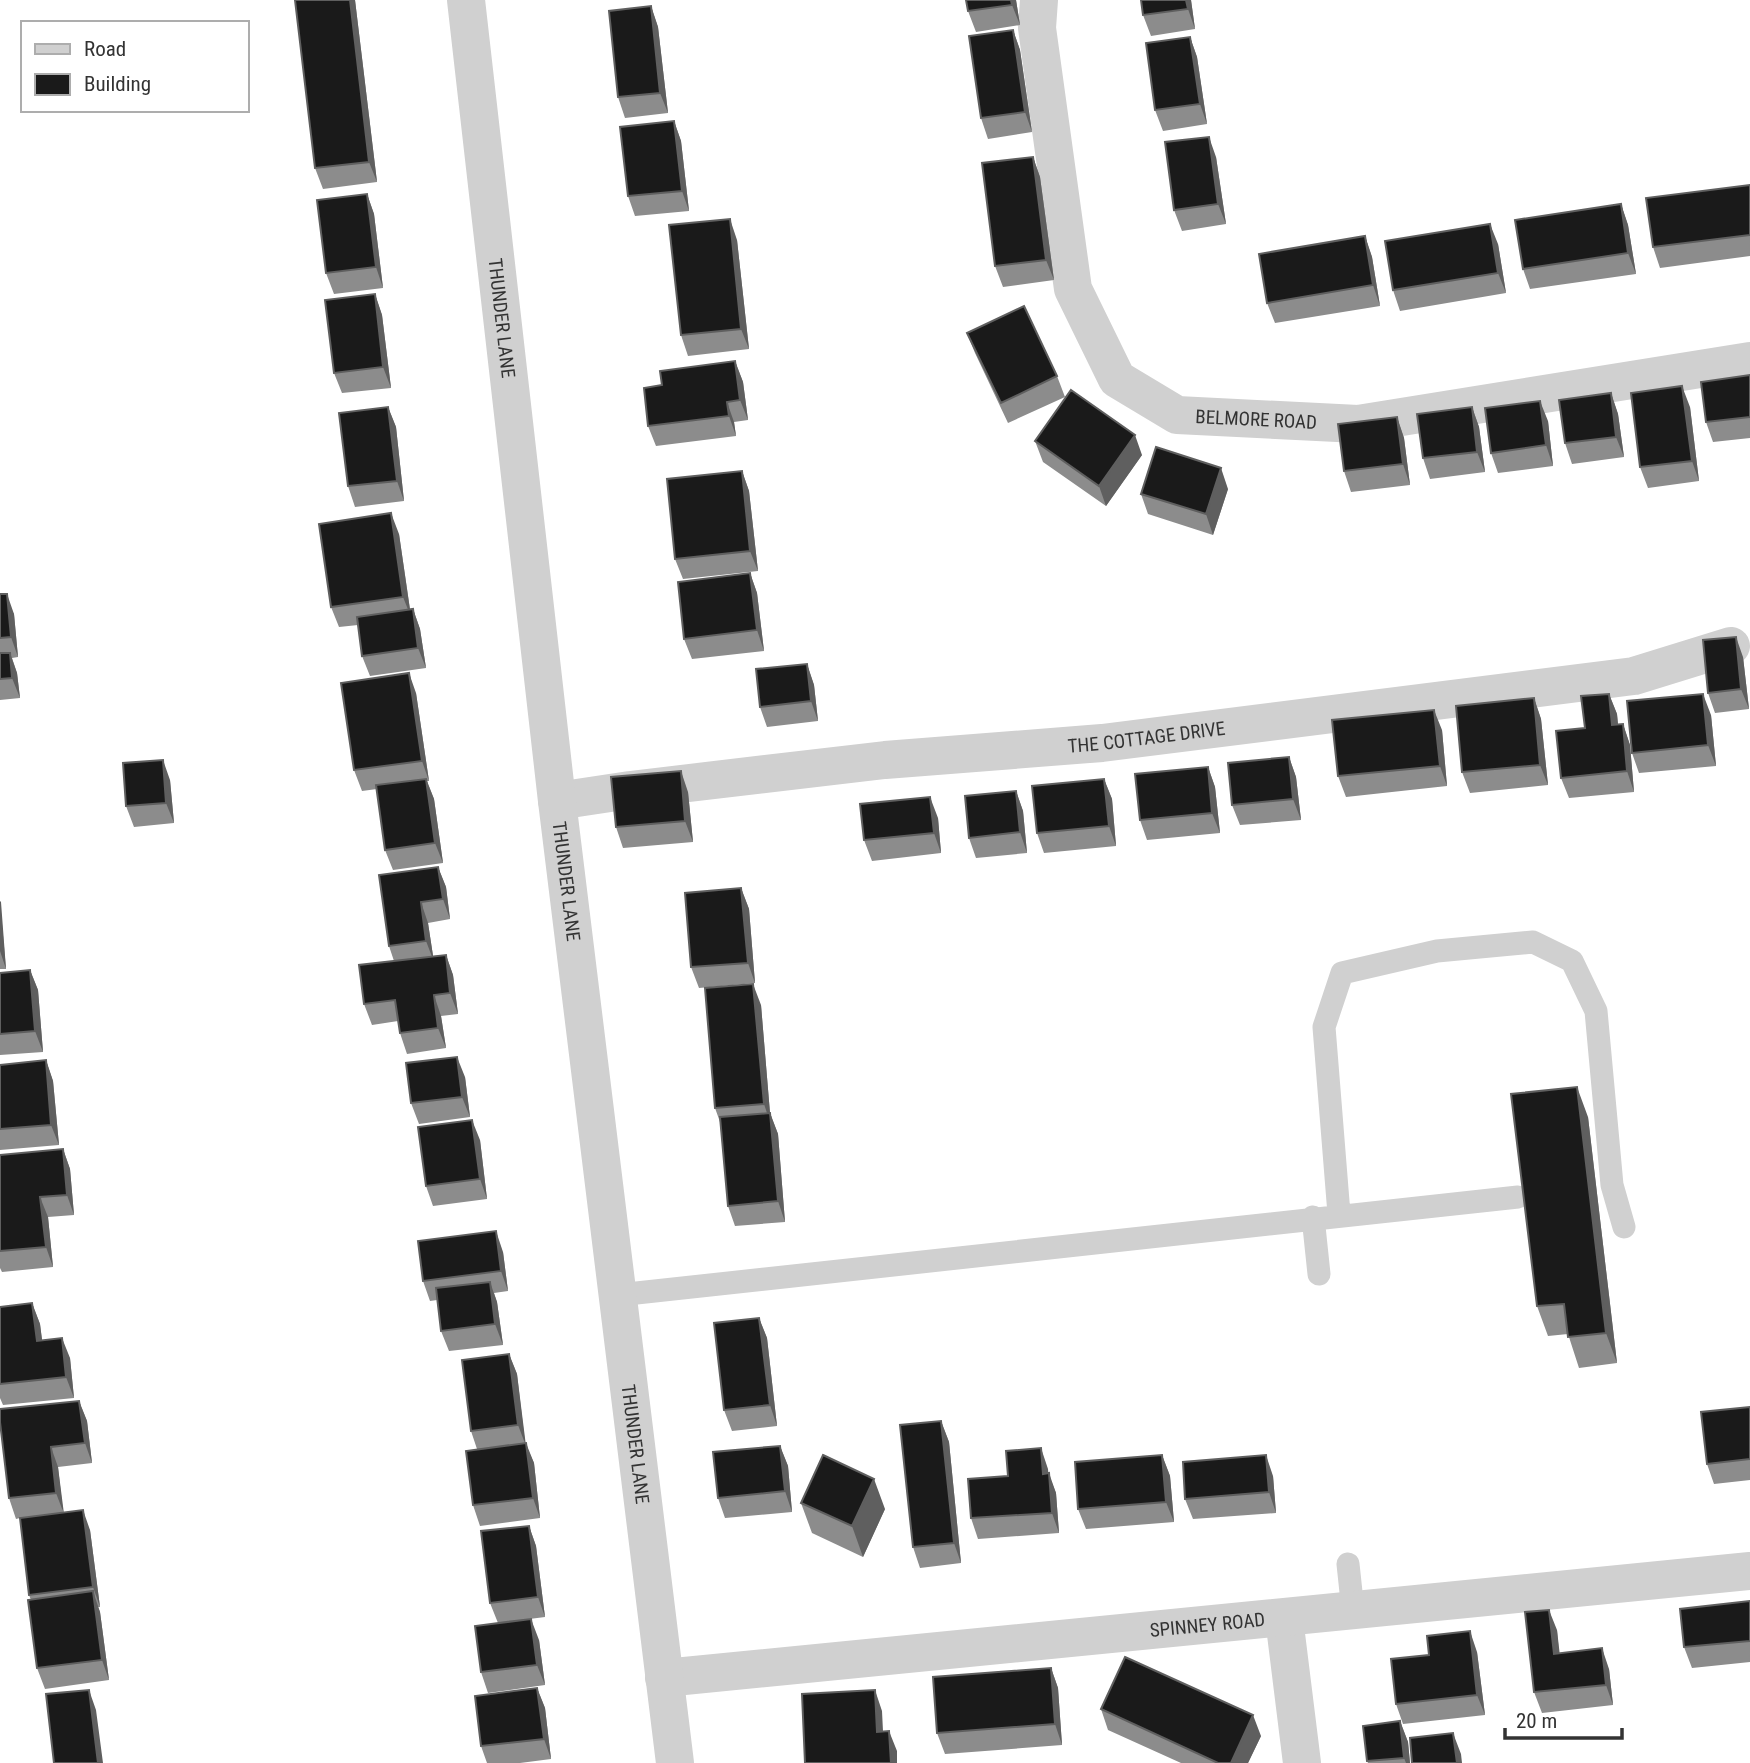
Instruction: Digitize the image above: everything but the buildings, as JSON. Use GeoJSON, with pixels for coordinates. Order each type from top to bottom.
{"type":"FeatureCollection","features":[{"type":"Feature","properties":{"kind":"street","name":"THUNDER LANE"},"geometry":{"type":"LineString","coordinates":[[466,0],[557,801],[674,1763]]}},
{"type":"Feature","properties":{"kind":"street","name":"BELMORE ROAD"},"geometry":{"type":"LineString","coordinates":[[1039,0],[1037,28],[1073,289],[1117,379],[1177,415],[1358,424],[1750,361]]}},
{"type":"Feature","properties":{"kind":"street","name":"THE COTTAGE DRIVE"},"geometry":{"type":"LineString","coordinates":[[557,801],[872,762],[1102,743],[1634,676],[1731,646]]}},
{"type":"Feature","properties":{"kind":"street","name":"SPINNEY ROAD"},"geometry":{"type":"LineString","coordinates":[[664,1678],[1750,1571]]}},
{"type":"Feature","properties":{"kind":"street"},"geometry":{"type":"LineString","coordinates":[[1284,1618],[1302,1763]]}},
{"type":"Feature","properties":{"kind":"lane"},"geometry":{"type":"LineString","coordinates":[[1339,1214],[1324,1027],[1342,973],[1437,951],[1533,942],[1572,961],[1596,1011],[1612,1185],[1624,1227]]}},
{"type":"Feature","properties":{"kind":"lane"},"geometry":{"type":"LineString","coordinates":[[618,1295],[1339,1214],[1518,1197]]}},
{"type":"Feature","properties":{"kind":"lane"},"geometry":{"type":"LineString","coordinates":[[1313,1217],[1319,1274]]}},
{"type":"Feature","properties":{"kind":"lane"},"geometry":{"type":"LineString","coordinates":[[1348,1564],[1353,1611]]}}]}
